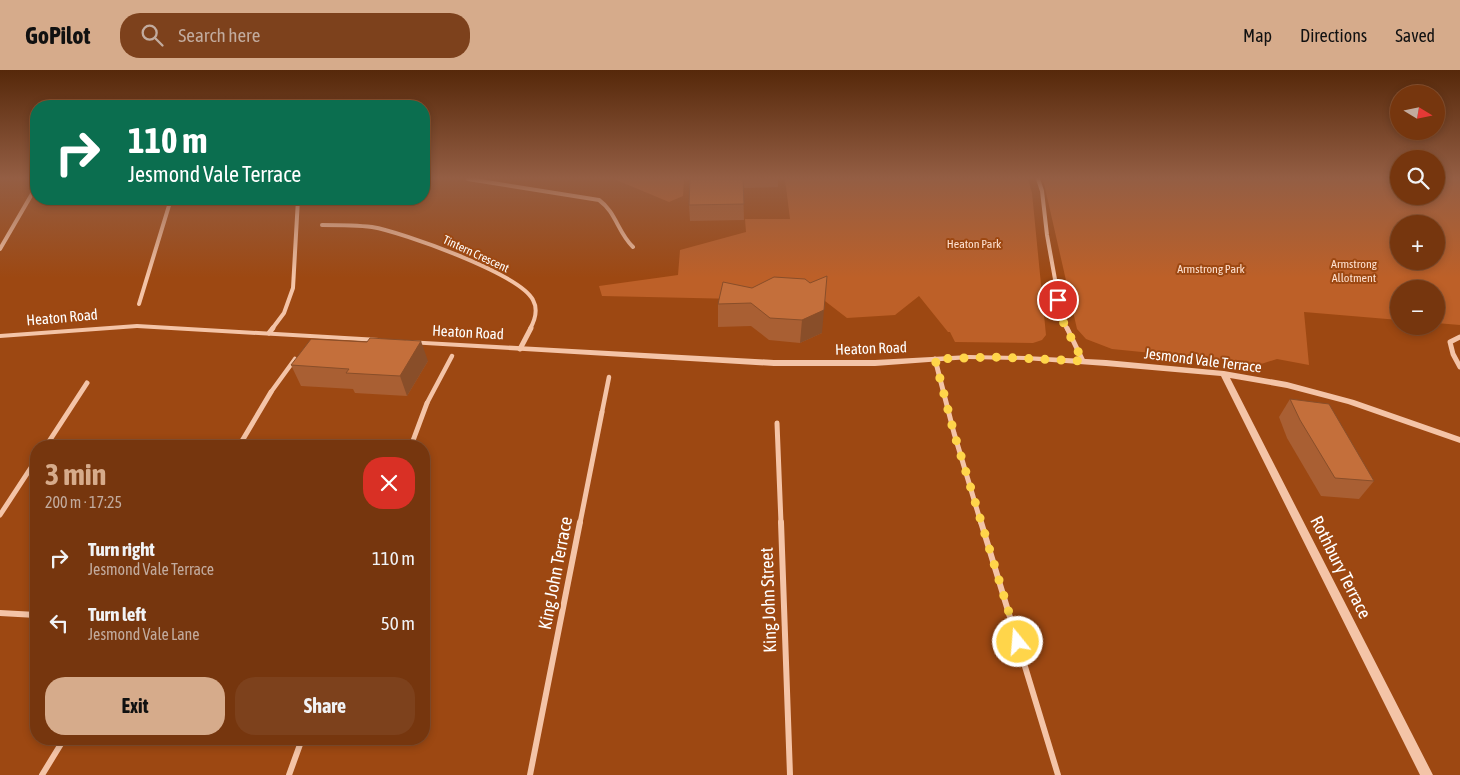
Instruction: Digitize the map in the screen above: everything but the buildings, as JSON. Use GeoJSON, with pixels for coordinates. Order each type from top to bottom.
{"type":"FeatureCollection","features":[{"type":"Feature","properties":{"kind":"street"},"geometry":{"type":"LineString","coordinates":[[0,248],[21,212]]}},
{"type":"Feature","properties":{"kind":"street"},"geometry":{"type":"LineString","coordinates":[[139,304],[167,212]]}},
{"type":"Feature","properties":{"kind":"street"},"geometry":{"type":"LineString","coordinates":[[269,333],[284,313],[293,288],[297,212]]}},
{"type":"Feature","properties":{"kind":"street"},"geometry":{"type":"LineString","coordinates":[[612,212],[623,237],[633,247]]}},
{"type":"Feature","properties":{"kind":"street"},"geometry":{"type":"LineString","coordinates":[[1045,212],[1062,318],[1083,361]]}},
{"type":"Feature","properties":{"kind":"street","name":"Tintern Crescent"},"geometry":{"type":"LineString","coordinates":[[322,225],[353,225],[408,235],[522,287],[532,296],[537,313],[520,349]]}},
{"type":"Feature","properties":{"kind":"street","name":"Heaton Road"},"geometry":{"type":"LineString","coordinates":[[0,336],[124,326],[389,341]]}},
{"type":"Feature","properties":{"kind":"street"},"geometry":{"type":"LineString","coordinates":[[1460,337],[1450,342],[1453,354],[1460,367]]}},
{"type":"Feature","properties":{"kind":"street","name":"Heaton Road"},"geometry":{"type":"LineString","coordinates":[[399,342],[784,364],[875,363],[935,359]]}},
{"type":"Feature","properties":{"kind":"street"},"geometry":{"type":"LineString","coordinates":[[413,440],[428,402],[452,356]]}},
{"type":"Feature","properties":{"kind":"street","name":"Jesmond Vale Terrace"},"geometry":{"type":"LineString","coordinates":[[935,359],[993,357],[1083,361],[1224,374],[1287,385],[1328,395],[1460,440]]}},
{"type":"Feature","properties":{"kind":"street"},"geometry":{"type":"LineString","coordinates":[[243,440],[271,392],[295,359]]}},
{"type":"Feature","properties":{"kind":"street"},"geometry":{"type":"LineString","coordinates":[[935,359],[954,433],[1058,775]]}},
{"type":"Feature","properties":{"kind":"street","name":"Rothbury Terrace"},"geometry":{"type":"LineString","coordinates":[[1224,374],[1427,775]]}},
{"type":"Feature","properties":{"kind":"street","name":"King John Terrace"},"geometry":{"type":"LineString","coordinates":[[530,775],[609,377]]}},
{"type":"Feature","properties":{"kind":"street"},"geometry":{"type":"LineString","coordinates":[[50,440],[87,383]]}},
{"type":"Feature","properties":{"kind":"street","name":"King John Street"},"geometry":{"type":"LineString","coordinates":[[777,423],[790,775]]}},
{"type":"Feature","properties":{"kind":"street"},"geometry":{"type":"LineString","coordinates":[[0,515],[30,469]]}},
{"type":"Feature","properties":{"kind":"street"},"geometry":{"type":"LineString","coordinates":[[0,613],[30,615]]}},
{"type":"Feature","properties":{"kind":"street"},"geometry":{"type":"LineString","coordinates":[[42,775],[60,745]]}},
{"type":"Feature","properties":{"kind":"street"},"geometry":{"type":"LineString","coordinates":[[289,775],[300,745]]}},
{"type":"Feature","properties":{"kind":"green space","name":"Heaton Park"},"geometry":{"type":"Polygon","coordinates":[[[789,212],[1034,212],[1046,335],[1042,340],[1033,343],[955,342],[950,332],[948,332],[919,296],[895,315],[847,318],[812,291],[738,299],[602,296],[599,286],[678,275],[680,250],[746,232],[745,219],[790,219],[789,212]]]}},
{"type":"Feature","properties":{"kind":"green space","name":"Armstrong Park"},"geometry":{"type":"Polygon","coordinates":[[[1050,212],[1460,212],[1460,325],[1445,324],[1445,280],[1390,280],[1390,319],[1304,312],[1309,365],[1277,359],[1261,364],[1112,349],[1086,339],[1077,329],[1050,212]]]}},
{"type":"Feature","properties":{"kind":"route"},"geometry":{"type":"LineString","coordinates":[[1018,642],[954,433],[935,359],[993,357],[1083,361],[1064,324],[1058,300]]}},
{"type":"Feature","properties":{"kind":"park label","name":"Armstrong Allotment"},"geometry":{"type":"Point","coordinates":[1354,271]}}]}
